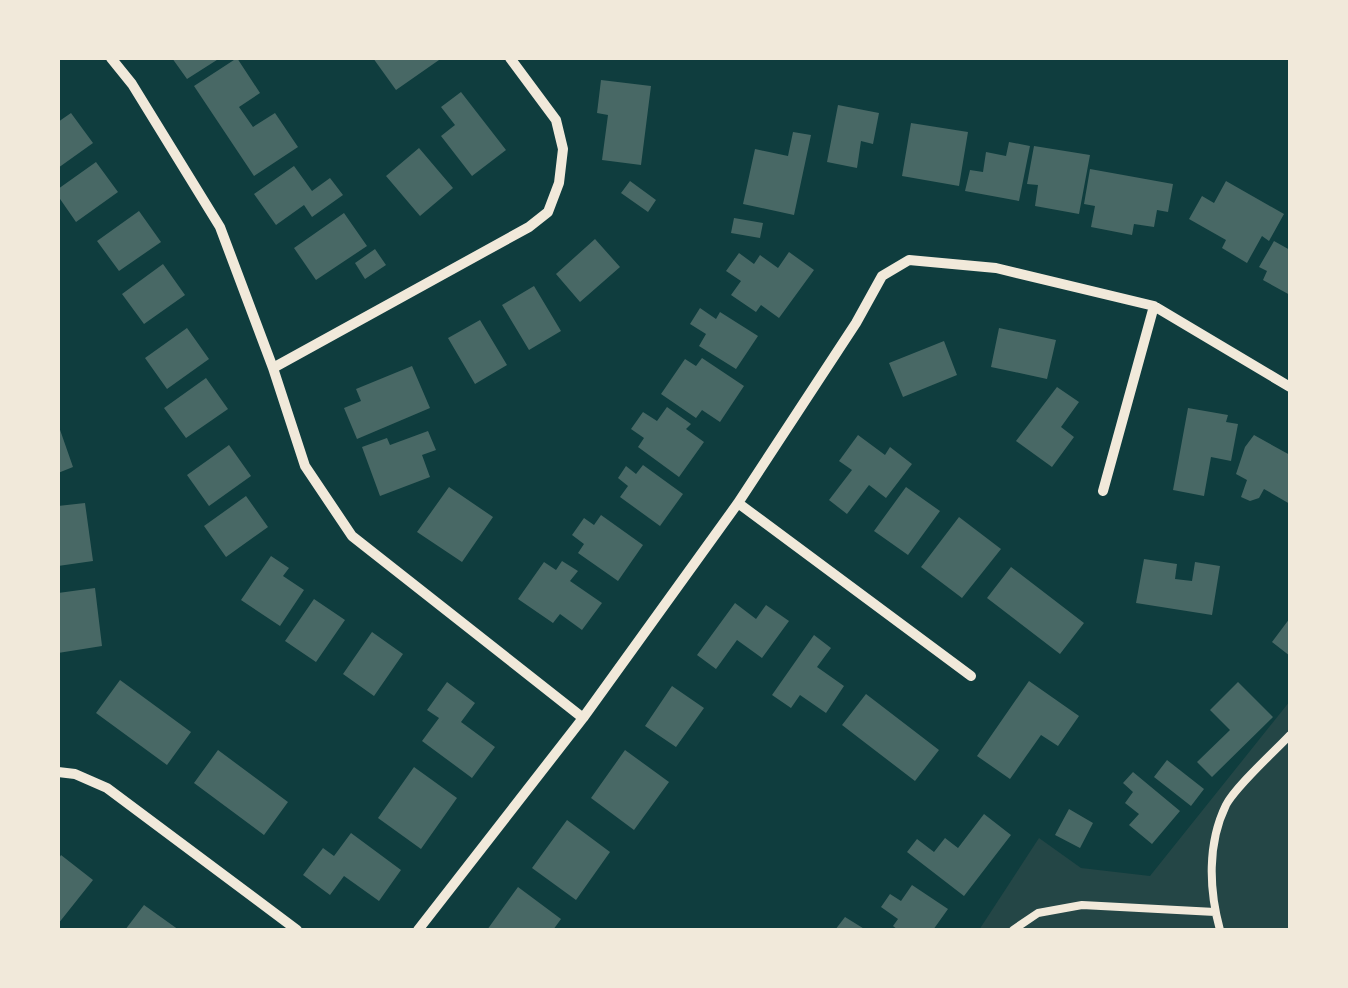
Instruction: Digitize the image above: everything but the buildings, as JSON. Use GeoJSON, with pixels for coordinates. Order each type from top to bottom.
{"type":"FeatureCollection","features":[{"type":"Feature","properties":{"kind":"street"},"geometry":{"type":"LineString","coordinates":[[112,58],[220,226],[273,368],[304,466],[352,536],[583,718]]}},
{"type":"Feature","properties":{"kind":"street"},"geometry":{"type":"LineString","coordinates":[[273,368],[529,227],[548,212],[560,183],[563,149],[556,120],[510,58]]}},
{"type":"Feature","properties":{"kind":"street"},"geometry":{"type":"LineString","coordinates":[[418,930],[583,718],[738,503],[882,276],[909,260],[996,268],[1154,306],[1290,387]]}},
{"type":"Feature","properties":{"kind":"street"},"geometry":{"type":"LineString","coordinates":[[1104,491],[1154,306]]}},
{"type":"Feature","properties":{"kind":"street"},"geometry":{"type":"LineString","coordinates":[[738,503],[970,676]]}},
{"type":"Feature","properties":{"kind":"street"},"geometry":{"type":"LineString","coordinates":[[58,772],[75,774],[107,788],[297,930]]}},
{"type":"Feature","properties":{"kind":"lane"},"geometry":{"type":"LineString","coordinates":[[1220,930],[1214,912],[1210,852],[1226,803],[1290,734]]}},
{"type":"Feature","properties":{"kind":"lane"},"geometry":{"type":"LineString","coordinates":[[1013,930],[1038,913],[1082,905],[1214,912]]}},
{"type":"Feature","properties":{"kind":"shaded area"},"geometry":{"type":"Polygon","coordinates":[[[1290,701],[1290,930],[979,930],[1039,838],[1081,868],[1150,876],[1290,701]]]}}]}
